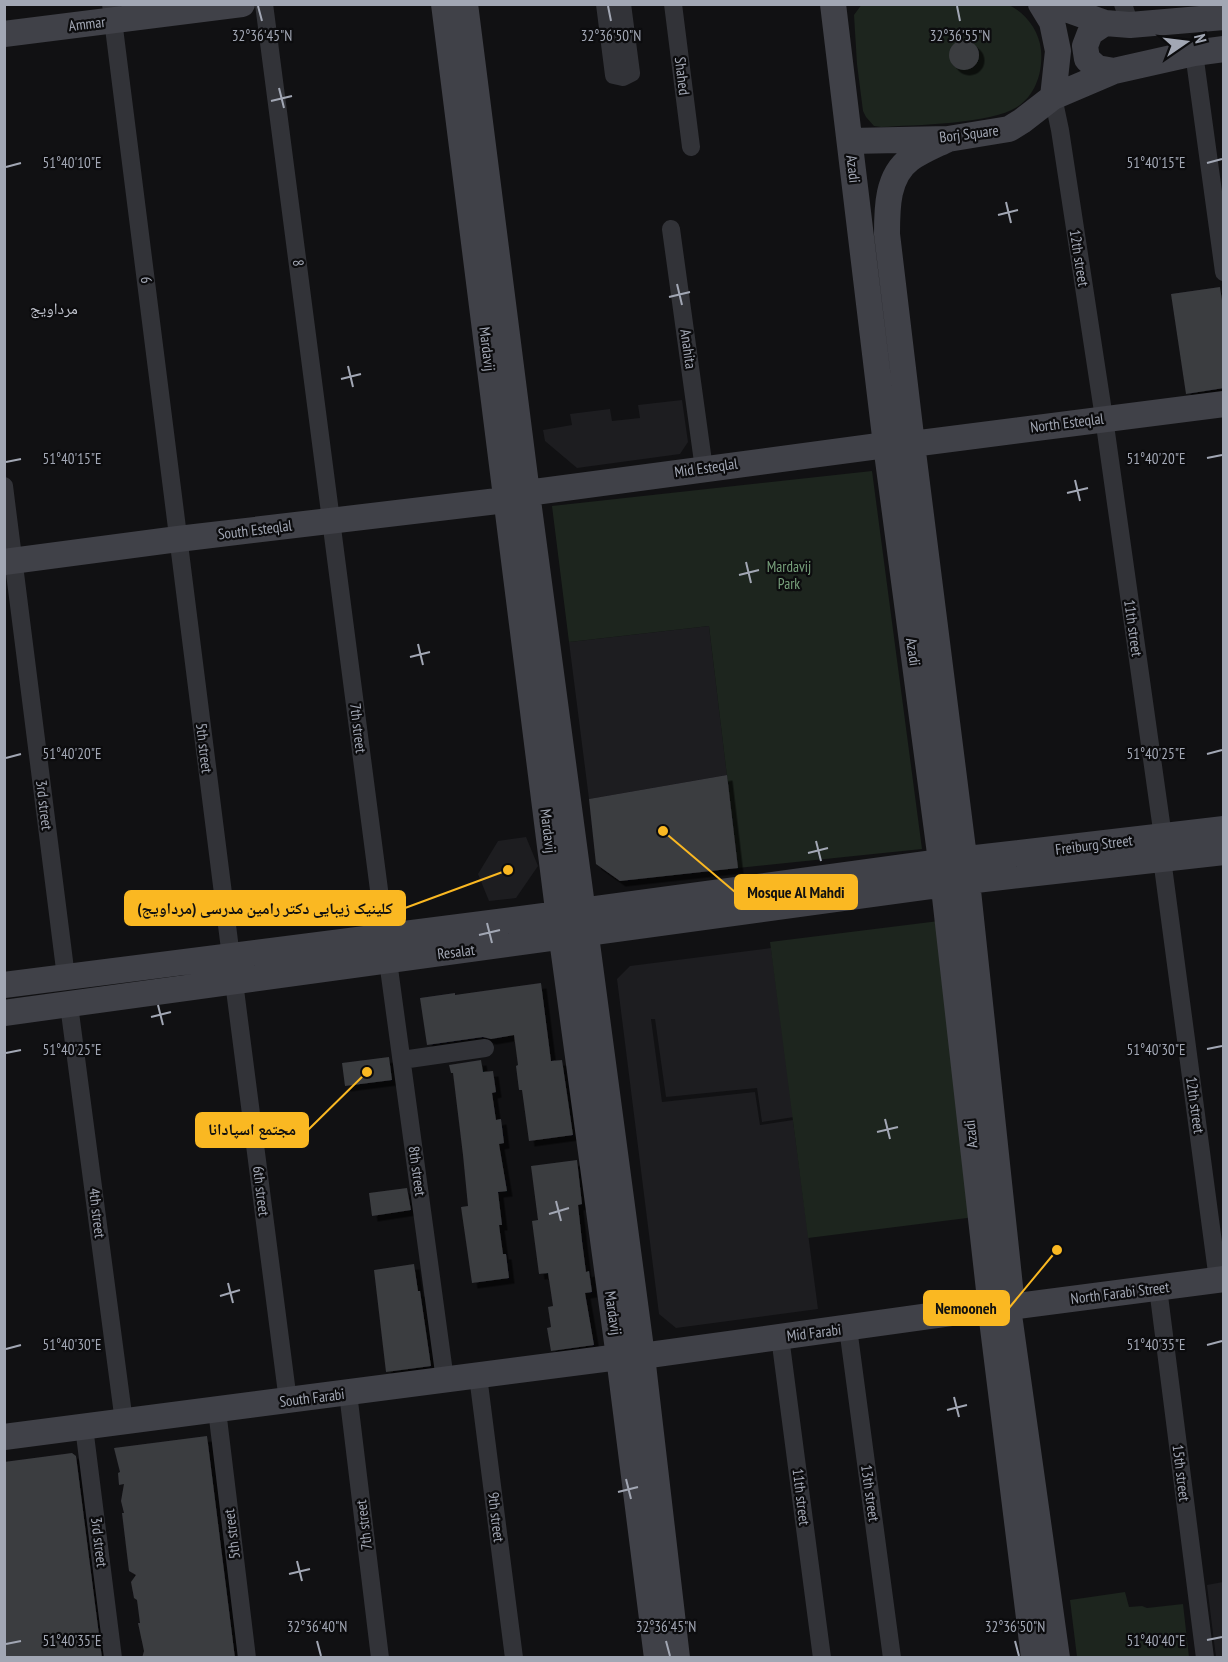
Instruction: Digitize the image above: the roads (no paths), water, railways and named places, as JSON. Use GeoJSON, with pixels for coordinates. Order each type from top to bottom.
{"type":"FeatureCollection","features":[{"type":"Feature","properties":{"kind":"main road","name":"Ammar"},"geometry":{"type":"LineString","coordinates":[[4,34],[112,12],[242,4]]}},
{"type":"Feature","properties":{"kind":"main road","name":"Mardavij"},"geometry":{"type":"LineString","coordinates":[[444,4],[516,496],[630,1357],[677,1658]]}},
{"type":"Feature","properties":{"kind":"main road","name":"Mardavij"},"geometry":{"type":"LineString","coordinates":[[465,4],[516,496]]}},
{"type":"Feature","properties":{"kind":"main road","name":"Azadi"},"geometry":{"type":"LineString","coordinates":[[833,4],[886,445],[948,821]]}},
{"type":"Feature","properties":{"kind":"main road"},"geometry":{"type":"LineString","coordinates":[[1041,4],[1052,22],[1058,51],[1053,97]]}},
{"type":"Feature","properties":{"kind":"main road"},"geometry":{"type":"LineString","coordinates":[[1052,4],[1119,17],[1218,13]]}},
{"type":"Feature","properties":{"kind":"main road"},"geometry":{"type":"LineString","coordinates":[[1114,71],[1097,68],[1087,59],[1085,46],[1090,33],[1119,17]]}},
{"type":"Feature","properties":{"kind":"main road","name":"Borj Square"},"geometry":{"type":"LineString","coordinates":[[850,141],[948,139],[1009,129],[1053,97],[1114,71],[1194,52],[1224,49]]}},
{"type":"Feature","properties":{"kind":"main road","name":"Azadi"},"geometry":{"type":"LineString","coordinates":[[948,139],[909,160],[896,177],[887,204],[887,234],[912,444],[948,821],[1001,1308],[1034,1658]]}},
{"type":"Feature","properties":{"kind":"main road","name":"North Esteqlal"},"geometry":{"type":"LineString","coordinates":[[912,444],[1224,404]]}},
{"type":"Feature","properties":{"kind":"main road","name":"Mid Esteqlal"},"geometry":{"type":"LineString","coordinates":[[516,496],[886,445]]}},
{"type":"Feature","properties":{"kind":"main road","name":"South Esteqlal"},"geometry":{"type":"LineString","coordinates":[[9,561],[516,496]]}},
{"type":"Feature","properties":{"kind":"main road"},"geometry":{"type":"LineString","coordinates":[[995,856],[948,821],[907,878],[926,900],[959,916],[1016,876]]}},
{"type":"Feature","properties":{"kind":"main road","name":"Freiburg Street"},"geometry":{"type":"LineString","coordinates":[[954,872],[1016,876],[1162,848],[1224,829]]}},
{"type":"Feature","properties":{"kind":"main road","name":"Freiburg Street"},"geometry":{"type":"LineString","coordinates":[[954,872],[995,856],[1162,848],[1224,852]]}},
{"type":"Feature","properties":{"kind":"main road","name":"Resalat"},"geometry":{"type":"LineString","coordinates":[[4,1013],[388,961],[572,924],[954,872]]}},
{"type":"Feature","properties":{"kind":"main road","name":"Resalat"},"geometry":{"type":"LineString","coordinates":[[4,985],[385,936],[572,924]]}},
{"type":"Feature","properties":{"kind":"main road","name":"North Farabi Street"},"geometry":{"type":"LineString","coordinates":[[1001,1308],[1221,1280]]}},
{"type":"Feature","properties":{"kind":"main road","name":"Azadi"},"geometry":{"type":"LineString","coordinates":[[1001,1308],[1057,1658]]}},
{"type":"Feature","properties":{"kind":"main road","name":"Mid Farabi"},"geometry":{"type":"LineString","coordinates":[[630,1357],[1001,1308]]}},
{"type":"Feature","properties":{"kind":"main road","name":"Mardavij"},"geometry":{"type":"LineString","coordinates":[[630,1357],[657,1658]]}},
{"type":"Feature","properties":{"kind":"main road","name":"South Farabi"},"geometry":{"type":"LineString","coordinates":[[4,1437],[630,1357]]}},
{"type":"Feature","properties":{"kind":"street","name":"8"},"geometry":{"type":"LineString","coordinates":[[264,4],[331,521]]}},
{"type":"Feature","properties":{"kind":"street"},"geometry":{"type":"LineString","coordinates":[[605,4],[614,75],[623,77],[631,73],[622,4]]}},
{"type":"Feature","properties":{"kind":"street","name":"Shahed"},"geometry":{"type":"LineString","coordinates":[[673,4],[691,147]]}},
{"type":"Feature","properties":{"kind":"street","name":"6"},"geometry":{"type":"LineString","coordinates":[[112,12],[178,539]]}},
{"type":"Feature","properties":{"kind":"street"},"geometry":{"type":"LineString","coordinates":[[1194,52],[1224,272]]}},
{"type":"Feature","properties":{"kind":"street","name":"12th street"},"geometry":{"type":"LineString","coordinates":[[1053,97],[1104,418]]}},
{"type":"Feature","properties":{"kind":"street","name":"Anahita"},"geometry":{"type":"LineString","coordinates":[[671,229],[704,469]]}},
{"type":"Feature","properties":{"kind":"street","name":"11th street"},"geometry":{"type":"LineString","coordinates":[[1104,418],[1162,848]]}},
{"type":"Feature","properties":{"kind":"street","name":"3rd street"},"geometry":{"type":"LineString","coordinates":[[4,486],[9,561],[66,977]]}},
{"type":"Feature","properties":{"kind":"street","name":"7th street"},"geometry":{"type":"LineString","coordinates":[[331,521],[385,936]]}},
{"type":"Feature","properties":{"kind":"street","name":"5th street"},"geometry":{"type":"LineString","coordinates":[[178,539],[231,957]]}},
{"type":"Feature","properties":{"kind":"street","name":"12th street"},"geometry":{"type":"LineString","coordinates":[[1162,848],[1221,1280]]}},
{"type":"Feature","properties":{"kind":"street","name":"8th street"},"geometry":{"type":"LineString","coordinates":[[388,961],[445,1380]]}},
{"type":"Feature","properties":{"kind":"street","name":"6th street"},"geometry":{"type":"LineString","coordinates":[[234,982],[288,1401]]}},
{"type":"Feature","properties":{"kind":"street","name":"4th street"},"geometry":{"type":"LineString","coordinates":[[69,1005],[124,1422]]}},
{"type":"Feature","properties":{"kind":"street"},"geometry":{"type":"LineString","coordinates":[[402,1059],[485,1048]]}},
{"type":"Feature","properties":{"kind":"street","name":"15th street"},"geometry":{"type":"LineString","coordinates":[[1158,1288],[1205,1658]]}},
{"type":"Feature","properties":{"kind":"street","name":"13th street"},"geometry":{"type":"LineString","coordinates":[[848,1328],[892,1658]]}},
{"type":"Feature","properties":{"kind":"street","name":"11th street"},"geometry":{"type":"LineString","coordinates":[[780,1337],[822,1658]]}},
{"type":"Feature","properties":{"kind":"street","name":"9th street"},"geometry":{"type":"LineString","coordinates":[[478,1376],[514,1658]]}},
{"type":"Feature","properties":{"kind":"street","name":"7th street"},"geometry":{"type":"LineString","coordinates":[[348,1393],[380,1658]]}},
{"type":"Feature","properties":{"kind":"street","name":"5th street"},"geometry":{"type":"LineString","coordinates":[[218,1410],[247,1658]]}},
{"type":"Feature","properties":{"kind":"street","name":"3rd street"},"geometry":{"type":"LineString","coordinates":[[84,1427],[114,1658]]}},
{"type":"Feature","properties":{"kind":"place","name":"Mosque Al Mahdi"},"geometry":{"type":"Point","coordinates":[663,831]}},
{"type":"Feature","properties":{"kind":"place","name":"کلینیک زیبایی دکتر رامین مدرسی (مرداویج)"},"geometry":{"type":"Point","coordinates":[508,870]}},
{"type":"Feature","properties":{"kind":"place","name":"مجتمع اسپادانا"},"geometry":{"type":"Point","coordinates":[367,1072]}},
{"type":"Feature","properties":{"kind":"place","name":"Nemooneh"},"geometry":{"type":"Point","coordinates":[1057,1250]}},
{"type":"Feature","properties":{"kind":"district","name":"مرداویج"},"geometry":{"type":"Point","coordinates":[54,308]}},
{"type":"Feature","properties":{"kind":"park label","name":"Mardavij Park"},"geometry":{"type":"Point","coordinates":[789,576]}}]}
